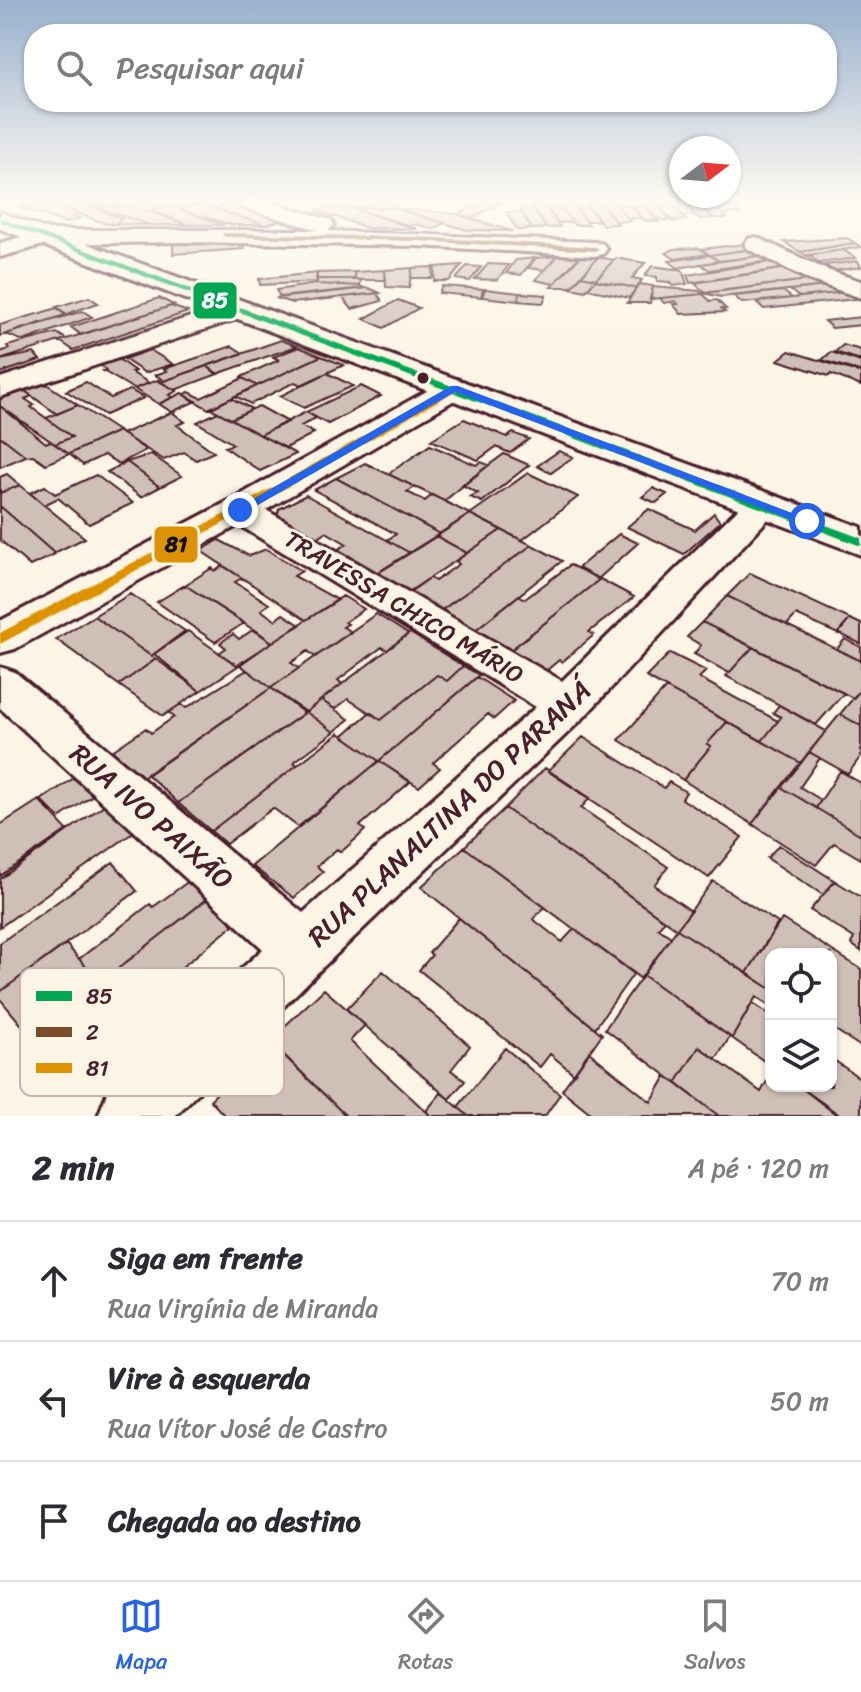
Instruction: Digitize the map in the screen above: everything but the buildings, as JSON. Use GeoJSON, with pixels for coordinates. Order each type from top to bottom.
{"type":"FeatureCollection","features":[{"type":"Feature","properties":{"kind":"street"},"geometry":{"type":"LineString","coordinates":[[92,254],[861,542]]}},
{"type":"Feature","properties":{"kind":"street"},"geometry":{"type":"LineString","coordinates":[[776,254],[818,275],[861,290]]}},
{"type":"Feature","properties":{"kind":"street"},"geometry":{"type":"LineString","coordinates":[[0,388],[240,309]]}},
{"type":"Feature","properties":{"kind":"street"},"geometry":{"type":"LineString","coordinates":[[0,639],[240,510],[454,388]]}},
{"type":"Feature","properties":{"kind":"street","name":"RUA PLANALTINA DO PARANÁ"},"geometry":{"type":"LineString","coordinates":[[283,968],[568,705],[763,505]]}},
{"type":"Feature","properties":{"kind":"street","name":"TRAVESSA CHICO MÁRIO"},"geometry":{"type":"LineString","coordinates":[[240,510],[568,705]]}},
{"type":"Feature","properties":{"kind":"street","name":"RUA IVO PAIXÃO"},"geometry":{"type":"LineString","coordinates":[[0,683],[303,949]]}},
{"type":"Feature","properties":{"kind":"street","name":"RUA PLANALTINA DO PARANÁ"},"geometry":{"type":"LineString","coordinates":[[130,1116],[151,1096]]}},
{"type":"Feature","properties":{"kind":"transit line","name":"85"},"geometry":{"type":"LineString","coordinates":[[91,254],[861,542]]}},
{"type":"Feature","properties":{"kind":"transit line","name":"81"},"geometry":{"type":"LineString","coordinates":[[0,639],[240,510],[454,388]]}},
{"type":"Feature","properties":{"kind":"route"},"geometry":{"type":"LineString","coordinates":[[240,510],[454,388],[807,521]]}}]}
